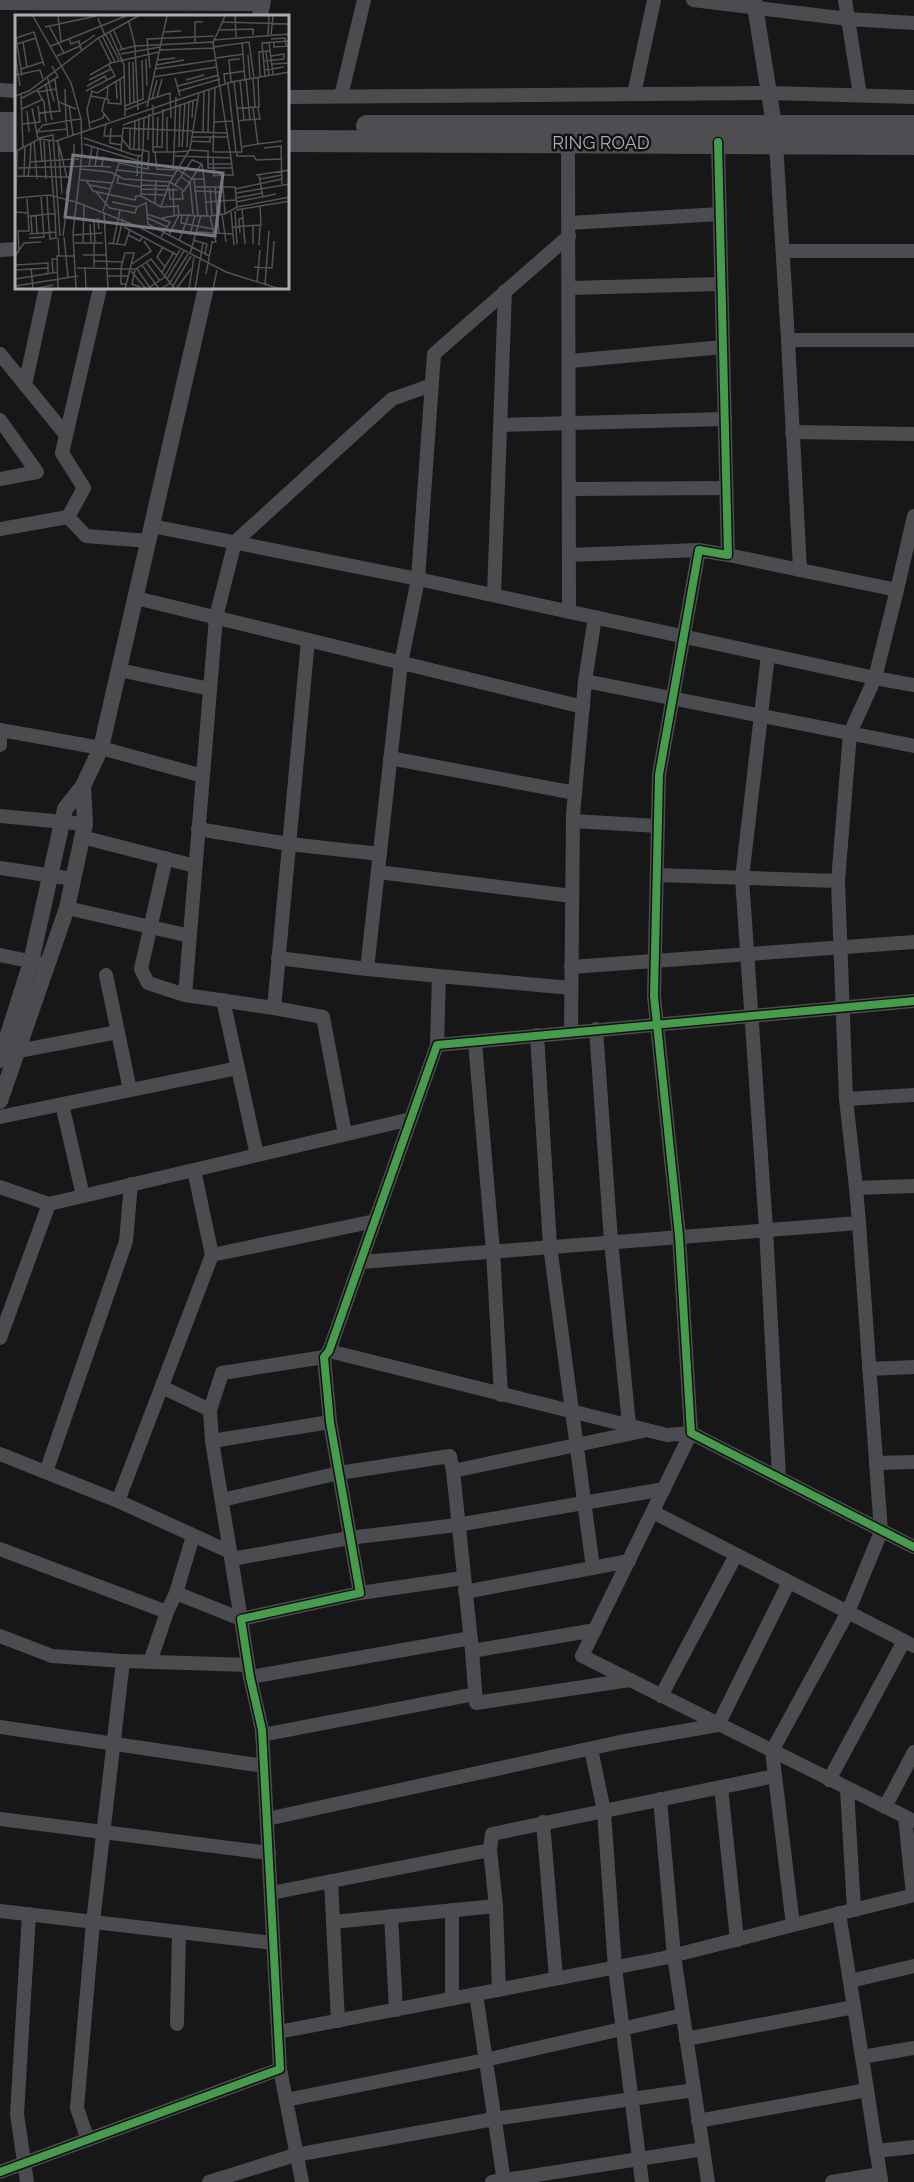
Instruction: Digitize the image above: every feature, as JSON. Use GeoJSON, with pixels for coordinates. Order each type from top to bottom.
{"type":"FeatureCollection","features":[{"type":"Feature","properties":{"kind":"highway","name":"RING ROAD"},"geometry":{"type":"LineString","coordinates":[[290,126],[776,135],[914,144]]}},
{"type":"Feature","properties":{"kind":"highway","name":"RING ROAD"},"geometry":{"type":"LineString","coordinates":[[290,141],[718,142],[776,135],[914,126]]}},
{"type":"Feature","properties":{"kind":"street"},"geometry":{"type":"LineString","coordinates":[[341,96],[364,0]]}},
{"type":"Feature","properties":{"kind":"street"},"geometry":{"type":"LineString","coordinates":[[634,94],[654,0]]}},
{"type":"Feature","properties":{"kind":"street"},"geometry":{"type":"LineString","coordinates":[[693,0],[755,3],[848,19],[914,23]]}},
{"type":"Feature","properties":{"kind":"street"},"geometry":{"type":"LineString","coordinates":[[845,0],[860,95]]}},
{"type":"Feature","properties":{"kind":"street"},"geometry":{"type":"LineString","coordinates":[[0,3],[165,2],[262,7]]}},
{"type":"Feature","properties":{"kind":"street"},"geometry":{"type":"LineString","coordinates":[[755,3],[776,135],[800,570]]}},
{"type":"Feature","properties":{"kind":"street"},"geometry":{"type":"LineString","coordinates":[[0,90],[15,91]]}},
{"type":"Feature","properties":{"kind":"street"},"geometry":{"type":"LineString","coordinates":[[290,97],[770,93],[914,97]]}},
{"type":"Feature","properties":{"kind":"street"},"geometry":{"type":"LineString","coordinates":[[568,142],[571,424],[569,612]]}},
{"type":"Feature","properties":{"kind":"street"},"geometry":{"type":"LineString","coordinates":[[718,142],[728,555]]}},
{"type":"Feature","properties":{"kind":"street"},"geometry":{"type":"LineString","coordinates":[[367,969],[401,663],[418,579],[434,354],[569,230],[720,214]]}},
{"type":"Feature","properties":{"kind":"street"},"geometry":{"type":"LineString","coordinates":[[0,250],[15,249]]}},
{"type":"Feature","properties":{"kind":"street"},"geometry":{"type":"LineString","coordinates":[[784,251],[914,251]]}},
{"type":"Feature","properties":{"kind":"street"},"geometry":{"type":"LineString","coordinates":[[569,288],[722,284]]}},
{"type":"Feature","properties":{"kind":"street"},"geometry":{"type":"LineString","coordinates":[[26,385],[46,290]]}},
{"type":"Feature","properties":{"kind":"street"},"geometry":{"type":"LineString","coordinates":[[68,517],[84,488],[62,453],[100,290]]}},
{"type":"Feature","properties":{"kind":"street"},"geometry":{"type":"LineString","coordinates":[[0,1101],[4,1079],[18,1051],[39,963],[50,876],[69,800],[83,786],[101,748],[206,290]]}},
{"type":"Feature","properties":{"kind":"street"},"geometry":{"type":"LineString","coordinates":[[494,595],[505,291]]}},
{"type":"Feature","properties":{"kind":"street"},"geometry":{"type":"LineString","coordinates":[[788,340],[914,340]]}},
{"type":"Feature","properties":{"kind":"street"},"geometry":{"type":"LineString","coordinates":[[570,361],[723,347]]}},
{"type":"Feature","properties":{"kind":"street"},"geometry":{"type":"LineString","coordinates":[[0,354],[66,435]]}},
{"type":"Feature","properties":{"kind":"street"},"geometry":{"type":"LineString","coordinates":[[185,995],[216,617],[235,542],[392,399],[432,385]]}},
{"type":"Feature","properties":{"kind":"street"},"geometry":{"type":"LineString","coordinates":[[500,425],[724,419]]}},
{"type":"Feature","properties":{"kind":"street"},"geometry":{"type":"LineString","coordinates":[[0,420],[37,472],[0,479]]}},
{"type":"Feature","properties":{"kind":"street"},"geometry":{"type":"LineString","coordinates":[[792,432],[914,434]]}},
{"type":"Feature","properties":{"kind":"street"},"geometry":{"type":"LineString","coordinates":[[570,489],[726,488]]}},
{"type":"Feature","properties":{"kind":"street"},"geometry":{"type":"LineString","coordinates":[[793,1925],[772,1751],[848,1612],[880,1532],[859,1223],[846,1099],[838,881],[850,733],[875,678],[914,516]]}},
{"type":"Feature","properties":{"kind":"street"},"geometry":{"type":"LineString","coordinates":[[68,517],[86,536],[150,533],[235,542],[914,685]]}},
{"type":"Feature","properties":{"kind":"street"},"geometry":{"type":"LineString","coordinates":[[0,529],[68,517]]}},
{"type":"Feature","properties":{"kind":"street"},"geometry":{"type":"LineString","coordinates":[[570,555],[699,550],[897,590]]}},
{"type":"Feature","properties":{"kind":"street"},"geometry":{"type":"LineString","coordinates":[[278,2032],[674,1956],[913,1895],[910,1819],[847,1790],[582,1656],[691,1433],[679,1236],[657,1023],[655,960],[658,775],[699,550]]}},
{"type":"Feature","properties":{"kind":"street"},"geometry":{"type":"LineString","coordinates":[[136,598],[582,707]]}},
{"type":"Feature","properties":{"kind":"street"},"geometry":{"type":"LineString","coordinates":[[571,1032],[573,821],[582,707],[595,617]]}},
{"type":"Feature","properties":{"kind":"street"},"geometry":{"type":"LineString","coordinates":[[274,1008],[308,640]]}},
{"type":"Feature","properties":{"kind":"street"},"geometry":{"type":"LineString","coordinates":[[768,655],[742,878],[766,1230],[779,1477]]}},
{"type":"Feature","properties":{"kind":"street"},"geometry":{"type":"LineString","coordinates":[[119,670],[210,689]]}},
{"type":"Feature","properties":{"kind":"street"},"geometry":{"type":"LineString","coordinates":[[585,681],[914,746]]}},
{"type":"Feature","properties":{"kind":"street"},"geometry":{"type":"LineString","coordinates":[[0,745],[0,730],[101,748],[203,776]]}},
{"type":"Feature","properties":{"kind":"street"},"geometry":{"type":"LineString","coordinates":[[390,758],[575,793]]}},
{"type":"Feature","properties":{"kind":"street"},"geometry":{"type":"LineString","coordinates":[[0,1060],[39,963],[67,908],[83,830],[83,786]]}},
{"type":"Feature","properties":{"kind":"street"},"geometry":{"type":"LineString","coordinates":[[0,816],[63,822],[195,866]]}},
{"type":"Feature","properties":{"kind":"street"},"geometry":{"type":"LineString","coordinates":[[573,821],[658,826]]}},
{"type":"Feature","properties":{"kind":"street"},"geometry":{"type":"LineString","coordinates":[[198,829],[289,844],[380,854]]}},
{"type":"Feature","properties":{"kind":"street"},"geometry":{"type":"LineString","coordinates":[[166,858],[142,976],[148,983],[185,995],[323,1017],[345,1134]]}},
{"type":"Feature","properties":{"kind":"street"},"geometry":{"type":"LineString","coordinates":[[0,868],[73,879]]}},
{"type":"Feature","properties":{"kind":"street"},"geometry":{"type":"LineString","coordinates":[[378,872],[572,896]]}},
{"type":"Feature","properties":{"kind":"street"},"geometry":{"type":"LineString","coordinates":[[657,875],[838,881]]}},
{"type":"Feature","properties":{"kind":"street"},"geometry":{"type":"LineString","coordinates":[[67,908],[190,936]]}},
{"type":"Feature","properties":{"kind":"street"},"geometry":{"type":"LineString","coordinates":[[571,967],[914,942]]}},
{"type":"Feature","properties":{"kind":"street"},"geometry":{"type":"LineString","coordinates":[[0,955],[39,963]]}},
{"type":"Feature","properties":{"kind":"street"},"geometry":{"type":"LineString","coordinates":[[278,958],[367,969],[571,988]]}},
{"type":"Feature","properties":{"kind":"street"},"geometry":{"type":"LineString","coordinates":[[106,975],[130,1090]]}},
{"type":"Feature","properties":{"kind":"street"},"geometry":{"type":"LineString","coordinates":[[360,1593],[330,1422],[326,1354],[361,1262],[437,1045],[439,976]]}},
{"type":"Feature","properties":{"kind":"street"},"geometry":{"type":"LineString","coordinates":[[223,1000],[257,1155]]}},
{"type":"Feature","properties":{"kind":"street"},"geometry":{"type":"LineString","coordinates":[[437,1045],[914,1001]]}},
{"type":"Feature","properties":{"kind":"street"},"geometry":{"type":"LineString","coordinates":[[596,1029],[611,1241],[629,1425]]}},
{"type":"Feature","properties":{"kind":"street"},"geometry":{"type":"LineString","coordinates":[[18,1051],[118,1032]]}},
{"type":"Feature","properties":{"kind":"street"},"geometry":{"type":"LineString","coordinates":[[537,1035],[550,1246],[593,1568]]}},
{"type":"Feature","properties":{"kind":"street"},"geometry":{"type":"LineString","coordinates":[[475,1042],[493,1251],[501,1395]]}},
{"type":"Feature","properties":{"kind":"street"},"geometry":{"type":"LineString","coordinates":[[0,1117],[238,1068]]}},
{"type":"Feature","properties":{"kind":"street"},"geometry":{"type":"LineString","coordinates":[[846,1099],[914,1095]]}},
{"type":"Feature","properties":{"kind":"street"},"geometry":{"type":"LineString","coordinates":[[62,1104],[82,1196]]}},
{"type":"Feature","properties":{"kind":"street"},"geometry":{"type":"LineString","coordinates":[[0,1188],[49,1204],[411,1119]]}},
{"type":"Feature","properties":{"kind":"street"},"geometry":{"type":"LineString","coordinates":[[118,1502],[213,1255],[194,1170]]}},
{"type":"Feature","properties":{"kind":"street"},"geometry":{"type":"LineString","coordinates":[[46,1472],[126,1241],[131,1184]]}},
{"type":"Feature","properties":{"kind":"street"},"geometry":{"type":"LineString","coordinates":[[856,1188],[914,1186]]}},
{"type":"Feature","properties":{"kind":"street"},"geometry":{"type":"LineString","coordinates":[[0,1338],[49,1204]]}},
{"type":"Feature","properties":{"kind":"street"},"geometry":{"type":"LineString","coordinates":[[213,1255],[375,1221]]}},
{"type":"Feature","properties":{"kind":"street"},"geometry":{"type":"LineString","coordinates":[[361,1262],[859,1223]]}},
{"type":"Feature","properties":{"kind":"street"},"geometry":{"type":"LineString","coordinates":[[302,2182],[295,2156],[280,2069],[262,1735],[249,1671],[212,1441],[210,1410],[218,1378],[222,1373],[326,1354],[667,1435],[691,1433],[779,1477],[880,1532],[914,1547]]}},
{"type":"Feature","properties":{"kind":"street"},"geometry":{"type":"LineString","coordinates":[[869,1370],[914,1368]]}},
{"type":"Feature","properties":{"kind":"street"},"geometry":{"type":"LineString","coordinates":[[162,1387],[210,1410]]}},
{"type":"Feature","properties":{"kind":"street"},"geometry":{"type":"LineString","coordinates":[[212,1441],[330,1422]]}},
{"type":"Feature","properties":{"kind":"street"},"geometry":{"type":"LineString","coordinates":[[453,1471],[646,1430]]}},
{"type":"Feature","properties":{"kind":"street"},"geometry":{"type":"LineString","coordinates":[[0,1454],[118,1502],[231,1556],[457,1525],[664,1489]]}},
{"type":"Feature","properties":{"kind":"street"},"geometry":{"type":"LineString","coordinates":[[222,1500],[339,1473],[450,1456],[472,1645],[476,1703],[630,1680]]}},
{"type":"Feature","properties":{"kind":"street"},"geometry":{"type":"LineString","coordinates":[[876,1462],[914,1462]]}},
{"type":"Feature","properties":{"kind":"street"},"geometry":{"type":"LineString","coordinates":[[653,1512],[909,1643],[829,1780]]}},
{"type":"Feature","properties":{"kind":"street"},"geometry":{"type":"LineString","coordinates":[[150,1662],[176,1593],[193,1536]]}},
{"type":"Feature","properties":{"kind":"street"},"geometry":{"type":"LineString","coordinates":[[0,1549],[167,1612]]}},
{"type":"Feature","properties":{"kind":"street"},"geometry":{"type":"LineString","coordinates":[[661,1696],[736,1555]]}},
{"type":"Feature","properties":{"kind":"street"},"geometry":{"type":"LineString","coordinates":[[176,1593],[241,1619],[360,1593],[464,1585],[629,1561]]}},
{"type":"Feature","properties":{"kind":"street"},"geometry":{"type":"LineString","coordinates":[[718,1725],[789,1582]]}},
{"type":"Feature","properties":{"kind":"street"},"geometry":{"type":"LineString","coordinates":[[0,1636],[52,1656],[249,1671],[595,1630]]}},
{"type":"Feature","properties":{"kind":"street"},"geometry":{"type":"LineString","coordinates":[[88,2140],[77,2108],[93,1922],[123,1661]]}},
{"type":"Feature","properties":{"kind":"street"},"geometry":{"type":"LineString","coordinates":[[262,1735],[475,1694]]}},
{"type":"Feature","properties":{"kind":"street"},"geometry":{"type":"LineString","coordinates":[[267,1819],[591,1749],[718,1725]]}},
{"type":"Feature","properties":{"kind":"street"},"geometry":{"type":"LineString","coordinates":[[0,1727],[264,1766]]}},
{"type":"Feature","properties":{"kind":"street"},"geometry":{"type":"LineString","coordinates":[[591,1749],[604,1811],[621,2029],[642,2182]]}},
{"type":"Feature","properties":{"kind":"street"},"geometry":{"type":"LineString","coordinates":[[885,1808],[914,1752]]}},
{"type":"Feature","properties":{"kind":"street"},"geometry":{"type":"LineString","coordinates":[[499,1990],[496,1906],[490,1850],[492,1834],[775,1776]]}},
{"type":"Feature","properties":{"kind":"street"},"geometry":{"type":"LineString","coordinates":[[721,1787],[736,1940]]}},
{"type":"Feature","properties":{"kind":"street"},"geometry":{"type":"LineString","coordinates":[[847,1790],[854,1910]]}},
{"type":"Feature","properties":{"kind":"street"},"geometry":{"type":"LineString","coordinates":[[660,1799],[674,1956],[708,2182]]}},
{"type":"Feature","properties":{"kind":"street"},"geometry":{"type":"LineString","coordinates":[[0,1818],[269,1853]]}},
{"type":"Feature","properties":{"kind":"street"},"geometry":{"type":"LineString","coordinates":[[543,1822],[556,1978]]}},
{"type":"Feature","properties":{"kind":"street"},"geometry":{"type":"LineString","coordinates":[[271,1893],[490,1850]]}},
{"type":"Feature","properties":{"kind":"street"},"geometry":{"type":"LineString","coordinates":[[331,1881],[338,2021]]}},
{"type":"Feature","properties":{"kind":"street"},"geometry":{"type":"LineString","coordinates":[[333,1922],[496,1906]]}},
{"type":"Feature","properties":{"kind":"street"},"geometry":{"type":"LineString","coordinates":[[452,1910],[452,1999]]}},
{"type":"Feature","properties":{"kind":"street"},"geometry":{"type":"LineString","coordinates":[[0,1911],[273,1943]]}},
{"type":"Feature","properties":{"kind":"street"},"geometry":{"type":"LineString","coordinates":[[832,2182],[880,2178],[839,1913]]}},
{"type":"Feature","properties":{"kind":"street"},"geometry":{"type":"LineString","coordinates":[[27,2182],[26,2162],[17,2114],[29,1914]]}},
{"type":"Feature","properties":{"kind":"street"},"geometry":{"type":"LineString","coordinates":[[392,1917],[396,2010]]}},
{"type":"Feature","properties":{"kind":"street"},"geometry":{"type":"LineString","coordinates":[[177,2024],[179,1932]]}},
{"type":"Feature","properties":{"kind":"street"},"geometry":{"type":"LineString","coordinates":[[850,1981],[914,1966]]}},
{"type":"Feature","properties":{"kind":"street"},"geometry":{"type":"LineString","coordinates":[[476,1994],[494,2119],[500,2181],[703,2149]]}},
{"type":"Feature","properties":{"kind":"street"},"geometry":{"type":"LineString","coordinates":[[686,2039],[854,2007]]}},
{"type":"Feature","properties":{"kind":"street"},"geometry":{"type":"LineString","coordinates":[[285,2100],[485,2060],[683,2015]]}},
{"type":"Feature","properties":{"kind":"street"},"geometry":{"type":"LineString","coordinates":[[862,2057],[914,2048]]}},
{"type":"Feature","properties":{"kind":"street"},"geometry":{"type":"LineString","coordinates":[[0,2172],[280,2069]]}},
{"type":"Feature","properties":{"kind":"street"},"geometry":{"type":"LineString","coordinates":[[209,2182],[295,2156],[494,2119],[694,2090]]}},
{"type":"Feature","properties":{"kind":"street"},"geometry":{"type":"LineString","coordinates":[[698,2121],[867,2090]]}},
{"type":"Feature","properties":{"kind":"street"},"geometry":{"type":"LineString","coordinates":[[876,2151],[914,2147]]}},
{"type":"Feature","properties":{"kind":"cycle path"},"geometry":{"type":"LineString","coordinates":[[718,142],[728,555],[699,550],[659,775],[654,996],[679,1236],[691,1433],[914,1547]]}},
{"type":"Feature","properties":{"kind":"cycle path"},"geometry":{"type":"LineString","coordinates":[[0,2172],[280,2069],[262,1730],[250,1677],[241,1619],[360,1593],[330,1422],[324,1357],[329,1351],[437,1045],[914,1001]]}}]}
